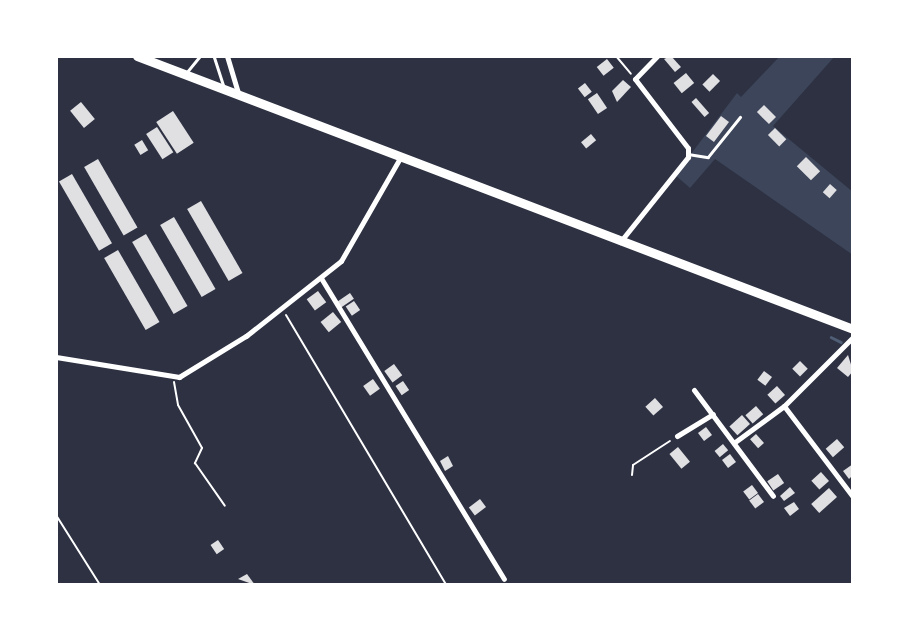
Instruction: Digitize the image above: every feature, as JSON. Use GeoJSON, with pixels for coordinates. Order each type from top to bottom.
{"type":"FeatureCollection","features":[{"type":"Feature","properties":{"kind":"main road"},"geometry":{"type":"LineString","coordinates":[[137,56],[225,92],[853,329]]}},
{"type":"Feature","properties":{"kind":"street"},"geometry":{"type":"LineString","coordinates":[[228,56],[239,96]]}},
{"type":"Feature","properties":{"kind":"street"},"geometry":{"type":"LineString","coordinates":[[620,242],[688,153],[635,79],[657,56]]}},
{"type":"Feature","properties":{"kind":"street"},"geometry":{"type":"LineString","coordinates":[[56,357],[174,378],[282,308],[321,278],[351,247],[400,158]]}},
{"type":"Feature","properties":{"kind":"street"},"geometry":{"type":"LineString","coordinates":[[321,278],[505,579]]}},
{"type":"Feature","properties":{"kind":"street"},"geometry":{"type":"LineString","coordinates":[[735,442],[784,406],[853,337]]}},
{"type":"Feature","properties":{"kind":"street"},"geometry":{"type":"LineString","coordinates":[[694,390],[773,496]]}},
{"type":"Feature","properties":{"kind":"street"},"geometry":{"type":"LineString","coordinates":[[784,406],[853,498]]}},
{"type":"Feature","properties":{"kind":"street"},"geometry":{"type":"LineString","coordinates":[[677,436],[713,414]]}},
{"type":"Feature","properties":{"kind":"lane"},"geometry":{"type":"LineString","coordinates":[[186,75],[200,56]]}},
{"type":"Feature","properties":{"kind":"lane"},"geometry":{"type":"LineString","coordinates":[[214,56],[225,92]]}},
{"type":"Feature","properties":{"kind":"lane"},"geometry":{"type":"LineString","coordinates":[[688,153],[708,157],[740,117]]}},
{"type":"Feature","properties":{"kind":"path"},"geometry":{"type":"LineString","coordinates":[[615,56],[635,79]]}},
{"type":"Feature","properties":{"kind":"path"},"geometry":{"type":"LineString","coordinates":[[282,308],[446,585]]}},
{"type":"Feature","properties":{"kind":"path"},"geometry":{"type":"LineString","coordinates":[[174,378],[178,405],[202,448],[195,463],[225,506]]}},
{"type":"Feature","properties":{"kind":"path"},"geometry":{"type":"LineString","coordinates":[[632,475],[634,465],[677,436]]}},
{"type":"Feature","properties":{"kind":"path"},"geometry":{"type":"LineString","coordinates":[[56,515],[100,585]]}},
{"type":"Feature","properties":{"kind":"shaded area"},"geometry":{"type":"Polygon","coordinates":[[[780,56],[835,56],[773,126],[853,192],[853,255],[715,159],[690,188],[675,175],[737,93],[741,97],[780,56]]]}},
{"type":"Feature","properties":{"kind":"building"},"geometry":{"type":"Polygon","coordinates":[[[671,56],[681,67],[675,72],[664,59],[671,56]]]}},
{"type":"Feature","properties":{"kind":"building"},"geometry":{"type":"Polygon","coordinates":[[[607,59],[614,68],[604,76],[597,67],[607,59]]]}},
{"type":"Feature","properties":{"kind":"building"},"geometry":{"type":"Polygon","coordinates":[[[686,73],[694,83],[682,93],[674,83],[686,73]]]}},
{"type":"Feature","properties":{"kind":"building"},"geometry":{"type":"Polygon","coordinates":[[[713,74],[720,81],[709,92],[702,85],[713,74]]]}},
{"type":"Feature","properties":{"kind":"building"},"geometry":{"type":"Polygon","coordinates":[[[623,80],[631,87],[617,102],[612,91],[623,80]]]}},
{"type":"Feature","properties":{"kind":"building"},"geometry":{"type":"Polygon","coordinates":[[[585,83],[592,92],[585,97],[578,89],[585,83]]]}},
{"type":"Feature","properties":{"kind":"building"},"geometry":{"type":"Polygon","coordinates":[[[597,93],[607,108],[598,114],[588,99],[597,93]]]}},
{"type":"Feature","properties":{"kind":"building"},"geometry":{"type":"Polygon","coordinates":[[[696,98],[709,113],[705,117],[691,102],[696,98]]]}},
{"type":"Feature","properties":{"kind":"building"},"geometry":{"type":"Polygon","coordinates":[[[81,102],[95,119],[84,128],[70,111],[81,102]]]}},
{"type":"Feature","properties":{"kind":"building"},"geometry":{"type":"Polygon","coordinates":[[[764,105],[776,117],[769,124],[757,112],[764,105]]]}},
{"type":"Feature","properties":{"kind":"building"},"geometry":{"type":"Polygon","coordinates":[[[173,111],[194,143],[177,154],[156,122],[173,111]]]}},
{"type":"Feature","properties":{"kind":"building"},"geometry":{"type":"Polygon","coordinates":[[[721,116],[729,122],[714,142],[706,136],[721,116]]]}},
{"type":"Feature","properties":{"kind":"building"},"geometry":{"type":"Polygon","coordinates":[[[157,127],[173,152],[162,159],[146,134],[157,127]]]}},
{"type":"Feature","properties":{"kind":"building"},"geometry":{"type":"Polygon","coordinates":[[[775,128],[786,139],[779,146],[768,135],[775,128]]]}},
{"type":"Feature","properties":{"kind":"building"},"geometry":{"type":"Polygon","coordinates":[[[591,134],[596,140],[586,148],[581,142],[591,134]]]}},
{"type":"Feature","properties":{"kind":"building"},"geometry":{"type":"Polygon","coordinates":[[[142,140],[148,150],[140,155],[134,145],[142,140]]]}},
{"type":"Feature","properties":{"kind":"building"},"geometry":{"type":"Polygon","coordinates":[[[806,157],[820,171],[811,180],[797,166],[806,157]]]}},
{"type":"Feature","properties":{"kind":"building"},"geometry":{"type":"Polygon","coordinates":[[[98,159],[138,227],[124,235],[84,167],[98,159]]]}},
{"type":"Feature","properties":{"kind":"building"},"geometry":{"type":"Polygon","coordinates":[[[72,174],[112,243],[99,251],[59,182],[72,174]]]}},
{"type":"Feature","properties":{"kind":"building"},"geometry":{"type":"Polygon","coordinates":[[[830,184],[837,190],[830,198],[823,192],[830,184]]]}},
{"type":"Feature","properties":{"kind":"building"},"geometry":{"type":"Polygon","coordinates":[[[201,201],[242,273],[229,281],[187,209],[201,201]]]}},
{"type":"Feature","properties":{"kind":"building"},"geometry":{"type":"Polygon","coordinates":[[[174,217],[216,289],[202,297],[160,225],[174,217]]]}},
{"type":"Feature","properties":{"kind":"building"},"geometry":{"type":"Polygon","coordinates":[[[146,234],[188,306],[174,314],[132,242],[146,234]]]}},
{"type":"Feature","properties":{"kind":"building"},"geometry":{"type":"Polygon","coordinates":[[[118,250],[160,322],[146,330],[104,258],[118,250]]]}},
{"type":"Feature","properties":{"kind":"building"},"geometry":{"type":"Polygon","coordinates":[[[318,291],[326,302],[315,311],[307,299],[318,291]]]}},
{"type":"Feature","properties":{"kind":"building"},"geometry":{"type":"Polygon","coordinates":[[[350,293],[354,299],[341,307],[338,301],[350,293]]]}},
{"type":"Feature","properties":{"kind":"building"},"geometry":{"type":"Polygon","coordinates":[[[354,301],[360,310],[352,316],[346,307],[354,301]]]}},
{"type":"Feature","properties":{"kind":"building"},"geometry":{"type":"Polygon","coordinates":[[[333,312],[341,322],[329,332],[321,322],[333,312]]]}},
{"type":"Feature","properties":{"kind":"building"},"geometry":{"type":"Polygon","coordinates":[[[848,355],[853,371],[848,377],[837,368],[848,355]]]}},
{"type":"Feature","properties":{"kind":"building"},"geometry":{"type":"Polygon","coordinates":[[[800,361],[808,369],[800,377],[792,369],[800,361]]]}},
{"type":"Feature","properties":{"kind":"building"},"geometry":{"type":"Polygon","coordinates":[[[394,364],[402,375],[393,382],[384,371],[394,364]]]}},
{"type":"Feature","properties":{"kind":"building"},"geometry":{"type":"Polygon","coordinates":[[[764,371],[772,377],[765,386],[757,380],[764,371]]]}},
{"type":"Feature","properties":{"kind":"building"},"geometry":{"type":"Polygon","coordinates":[[[373,379],[380,389],[370,396],[363,386],[373,379]]]}},
{"type":"Feature","properties":{"kind":"building"},"geometry":{"type":"Polygon","coordinates":[[[403,381],[409,390],[402,395],[396,386],[403,381]]]}},
{"type":"Feature","properties":{"kind":"building"},"geometry":{"type":"Polygon","coordinates":[[[777,386],[785,395],[775,404],[767,395],[777,386]]]}},
{"type":"Feature","properties":{"kind":"building"},"geometry":{"type":"Polygon","coordinates":[[[655,398],[663,407],[653,416],[645,407],[655,398]]]}},
{"type":"Feature","properties":{"kind":"building"},"geometry":{"type":"Polygon","coordinates":[[[756,406],[763,414],[753,423],[745,415],[756,406]]]}},
{"type":"Feature","properties":{"kind":"building"},"geometry":{"type":"Polygon","coordinates":[[[742,415],[750,424],[737,435],[729,426],[742,415]]]}},
{"type":"Feature","properties":{"kind":"building"},"geometry":{"type":"Polygon","coordinates":[[[706,427],[712,435],[704,441],[698,433],[706,427]]]}},
{"type":"Feature","properties":{"kind":"building"},"geometry":{"type":"Polygon","coordinates":[[[756,434],[764,443],[758,448],[750,439],[756,434]]]}},
{"type":"Feature","properties":{"kind":"building"},"geometry":{"type":"Polygon","coordinates":[[[837,439],[844,447],[833,457],[826,449],[837,439]]]}},
{"type":"Feature","properties":{"kind":"building"},"geometry":{"type":"Polygon","coordinates":[[[723,444],[728,450],[720,457],[715,451],[723,444]]]}},
{"type":"Feature","properties":{"kind":"building"},"geometry":{"type":"Polygon","coordinates":[[[678,447],[690,462],[681,469],[669,454],[678,447]]]}},
{"type":"Feature","properties":{"kind":"building"},"geometry":{"type":"Polygon","coordinates":[[[730,454],[736,462],[728,468],[722,460],[730,454]]]}},
{"type":"Feature","properties":{"kind":"building"},"geometry":{"type":"Polygon","coordinates":[[[448,456],[453,466],[445,471],[440,461],[448,456]]]}},
{"type":"Feature","properties":{"kind":"building"},"geometry":{"type":"Polygon","coordinates":[[[853,464],[853,475],[849,479],[843,471],[853,464]]]}},
{"type":"Feature","properties":{"kind":"building"},"geometry":{"type":"Polygon","coordinates":[[[821,472],[829,481],[819,490],[811,481],[821,472]]]}},
{"type":"Feature","properties":{"kind":"building"},"geometry":{"type":"Polygon","coordinates":[[[778,474],[784,483],[773,490],[767,481],[778,474]]]}},
{"type":"Feature","properties":{"kind":"building"},"geometry":{"type":"Polygon","coordinates":[[[752,485],[758,493],[749,500],[743,492],[752,485]]]}},
{"type":"Feature","properties":{"kind":"building"},"geometry":{"type":"Polygon","coordinates":[[[790,487],[795,493],[784,501],[780,496],[790,487]]]}},
{"type":"Feature","properties":{"kind":"building"},"geometry":{"type":"Polygon","coordinates":[[[829,488],[837,497],[819,513],[811,504],[829,488]]]}},
{"type":"Feature","properties":{"kind":"building"},"geometry":{"type":"Polygon","coordinates":[[[758,494],[764,502],[755,509],[749,501],[758,494]]]}},
{"type":"Feature","properties":{"kind":"building"},"geometry":{"type":"Polygon","coordinates":[[[480,499],[486,507],[475,515],[469,507],[480,499]]]}},
{"type":"Feature","properties":{"kind":"building"},"geometry":{"type":"Polygon","coordinates":[[[794,502],[799,509],[790,516],[784,508],[794,502]]]}},
{"type":"Feature","properties":{"kind":"building"},"geometry":{"type":"Polygon","coordinates":[[[218,540],[224,549],[217,554],[211,545],[218,540]]]}},
{"type":"Feature","properties":{"kind":"building"},"geometry":{"type":"Polygon","coordinates":[[[247,574],[255,585],[238,579],[247,574]]]}},
{"type":"Feature","properties":{"kind":"waterway"},"geometry":{"type":"LineString","coordinates":[[831,337],[841,342]]}}]}
